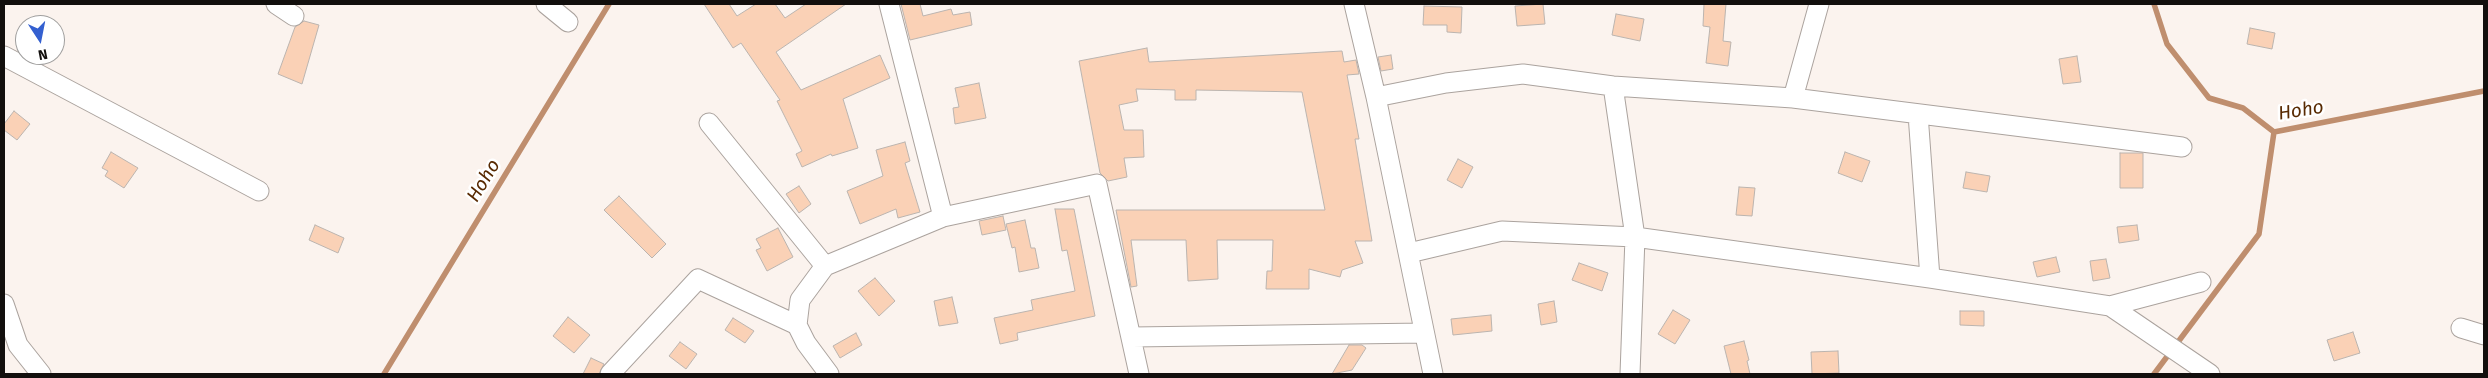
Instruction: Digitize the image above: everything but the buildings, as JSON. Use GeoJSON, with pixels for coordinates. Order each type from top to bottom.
{"type":"FeatureCollection","features":[{"type":"Feature","properties":{"kind":"street"},"geometry":{"type":"LineString","coordinates":[[276,4],[294,16]]}},
{"type":"Feature","properties":{"kind":"street"},"geometry":{"type":"LineString","coordinates":[[546,4],[568,22]]}},
{"type":"Feature","properties":{"kind":"street"},"geometry":{"type":"LineString","coordinates":[[889,4],[943,217]]}},
{"type":"Feature","properties":{"kind":"street"},"geometry":{"type":"LineString","coordinates":[[1354,4],[1376,97],[1433,374]]}},
{"type":"Feature","properties":{"kind":"street"},"geometry":{"type":"LineString","coordinates":[[1793,98],[1819,4]]}},
{"type":"Feature","properties":{"kind":"street"},"geometry":{"type":"LineString","coordinates":[[4,56],[259,191]]}},
{"type":"Feature","properties":{"kind":"street"},"geometry":{"type":"LineString","coordinates":[[1376,97],[1446,83],[1523,74],[1613,86],[1793,98],[2182,147]]}},
{"type":"Feature","properties":{"kind":"street"},"geometry":{"type":"LineString","coordinates":[[1613,86],[1635,236],[1630,374]]}},
{"type":"Feature","properties":{"kind":"street"},"geometry":{"type":"LineString","coordinates":[[1918,114],[1930,278]]}},
{"type":"Feature","properties":{"kind":"street"},"geometry":{"type":"LineString","coordinates":[[709,123],[826,266]]}},
{"type":"Feature","properties":{"kind":"street"},"geometry":{"type":"LineString","coordinates":[[829,374],[806,343],[797,325],[800,300],[826,266],[943,217],[1098,184],[1139,374]]}},
{"type":"Feature","properties":{"kind":"street"},"geometry":{"type":"LineString","coordinates":[[1409,253],[1502,231],[1635,236],[2110,306],[2201,282]]}},
{"type":"Feature","properties":{"kind":"street"},"geometry":{"type":"LineString","coordinates":[[610,374],[698,279],[797,325]]}},
{"type":"Feature","properties":{"kind":"street"},"geometry":{"type":"LineString","coordinates":[[4,304],[11,347],[41,374]]}},
{"type":"Feature","properties":{"kind":"street"},"geometry":{"type":"LineString","coordinates":[[2110,306],[2210,374]]}},
{"type":"Feature","properties":{"kind":"street"},"geometry":{"type":"LineString","coordinates":[[2461,328],[2484,334]]}},
{"type":"Feature","properties":{"kind":"street"},"geometry":{"type":"LineString","coordinates":[[1132,337],[1424,332]]}},
{"type":"Feature","properties":{"kind":"waterway","name":"Hoho"},"geometry":{"type":"LineString","coordinates":[[384,374],[609,4]]}},
{"type":"Feature","properties":{"kind":"waterway","name":"Hoho"},"geometry":{"type":"LineString","coordinates":[[2154,4],[2167,44],[2209,98],[2243,108],[2274,132],[2484,91]]}},
{"type":"Feature","properties":{"kind":"waterway"},"geometry":{"type":"LineString","coordinates":[[2154,374],[2259,234],[2274,132]]}}]}
